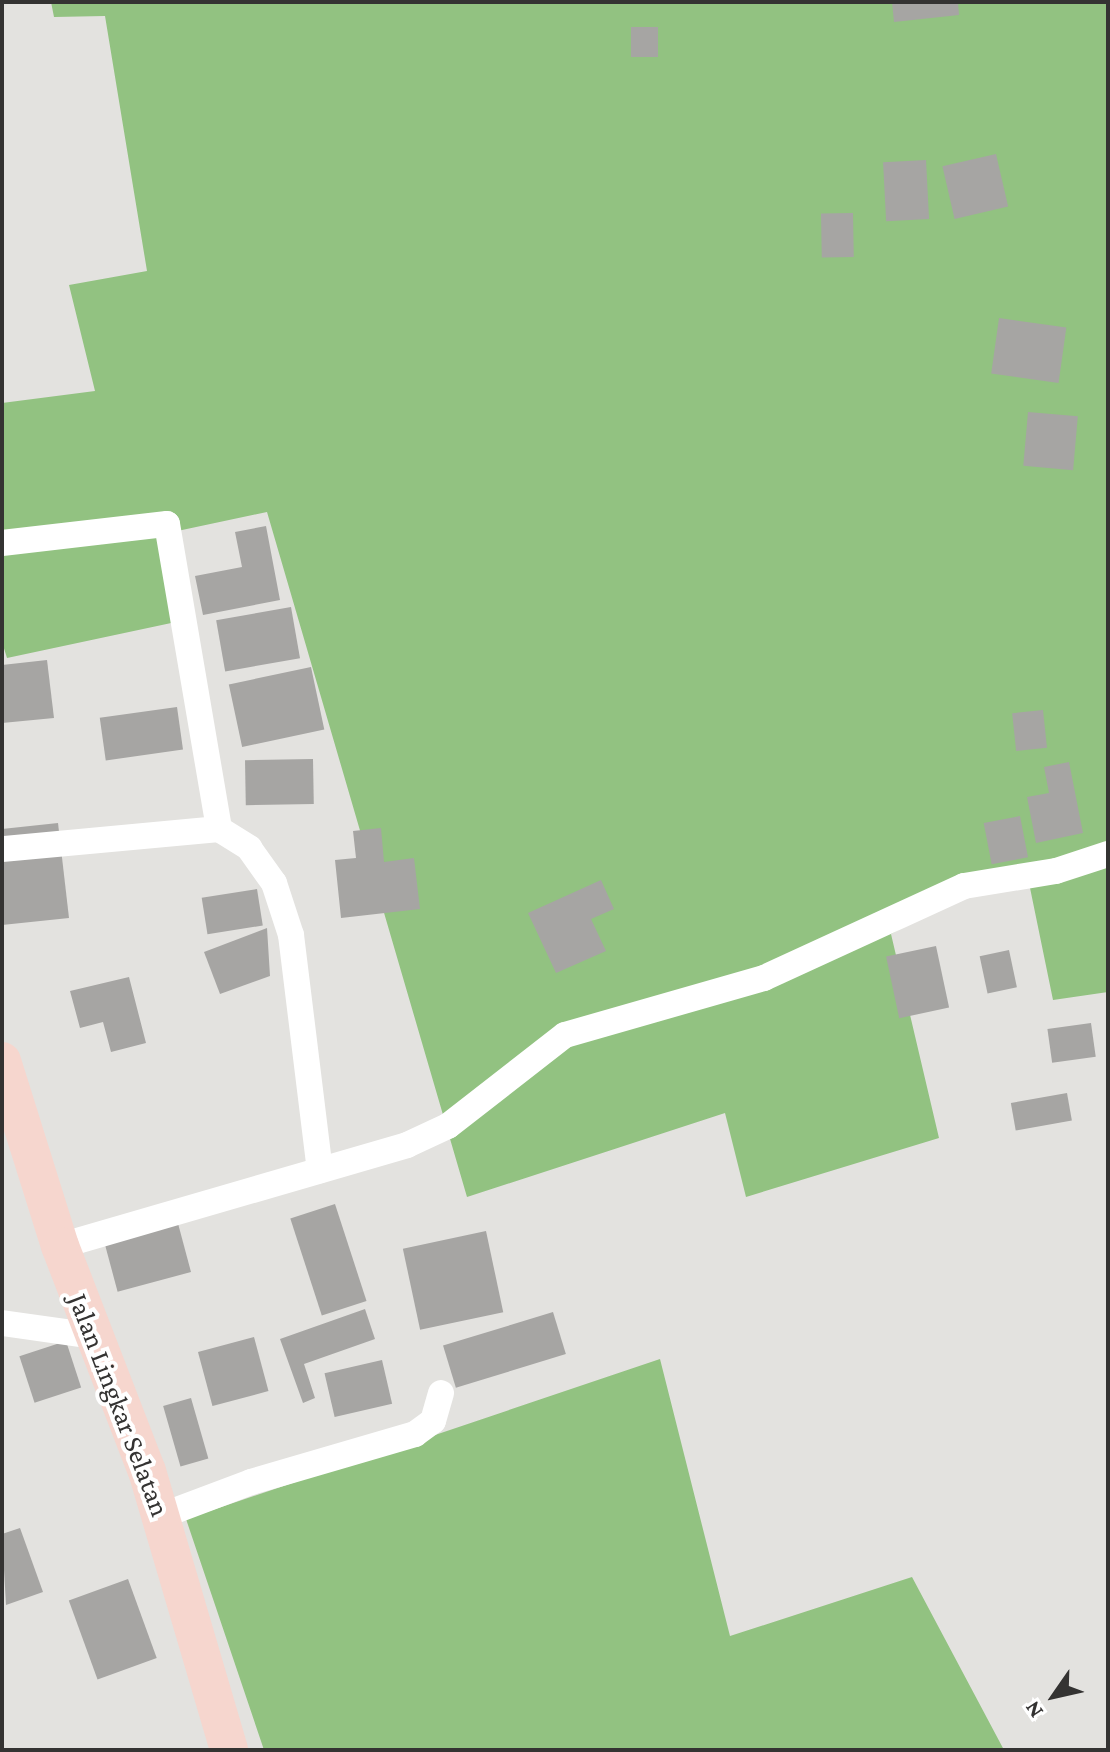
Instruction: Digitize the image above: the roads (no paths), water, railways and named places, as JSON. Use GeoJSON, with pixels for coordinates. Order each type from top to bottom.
{"type":"FeatureCollection","features":[{"type":"Feature","properties":{"kind":"street"},"geometry":{"type":"LineString","coordinates":[[2,543],[167,524],[219,829]]}},
{"type":"Feature","properties":{"kind":"street"},"geometry":{"type":"LineString","coordinates":[[2,849],[219,829],[249,848],[274,883],[291,935],[320,1170]]}},
{"type":"Feature","properties":{"kind":"street"},"geometry":{"type":"LineString","coordinates":[[60,1246],[407,1145],[448,1126],[535,1054],[565,1035],[764,978],[964,886],[1056,871],[1108,854]]}},
{"type":"Feature","properties":{"kind":"street","name":"Jalan Lingkar Selatan"},"geometry":{"type":"LineString","coordinates":[[2,1061],[60,1246],[161,1516],[229,1750]]}},
{"type":"Feature","properties":{"kind":"street"},"geometry":{"type":"LineString","coordinates":[[2,1323],[93,1336]]}},
{"type":"Feature","properties":{"kind":"street"},"geometry":{"type":"LineString","coordinates":[[161,1516],[251,1482],[415,1434],[433,1421],[441,1393]]}}]}
